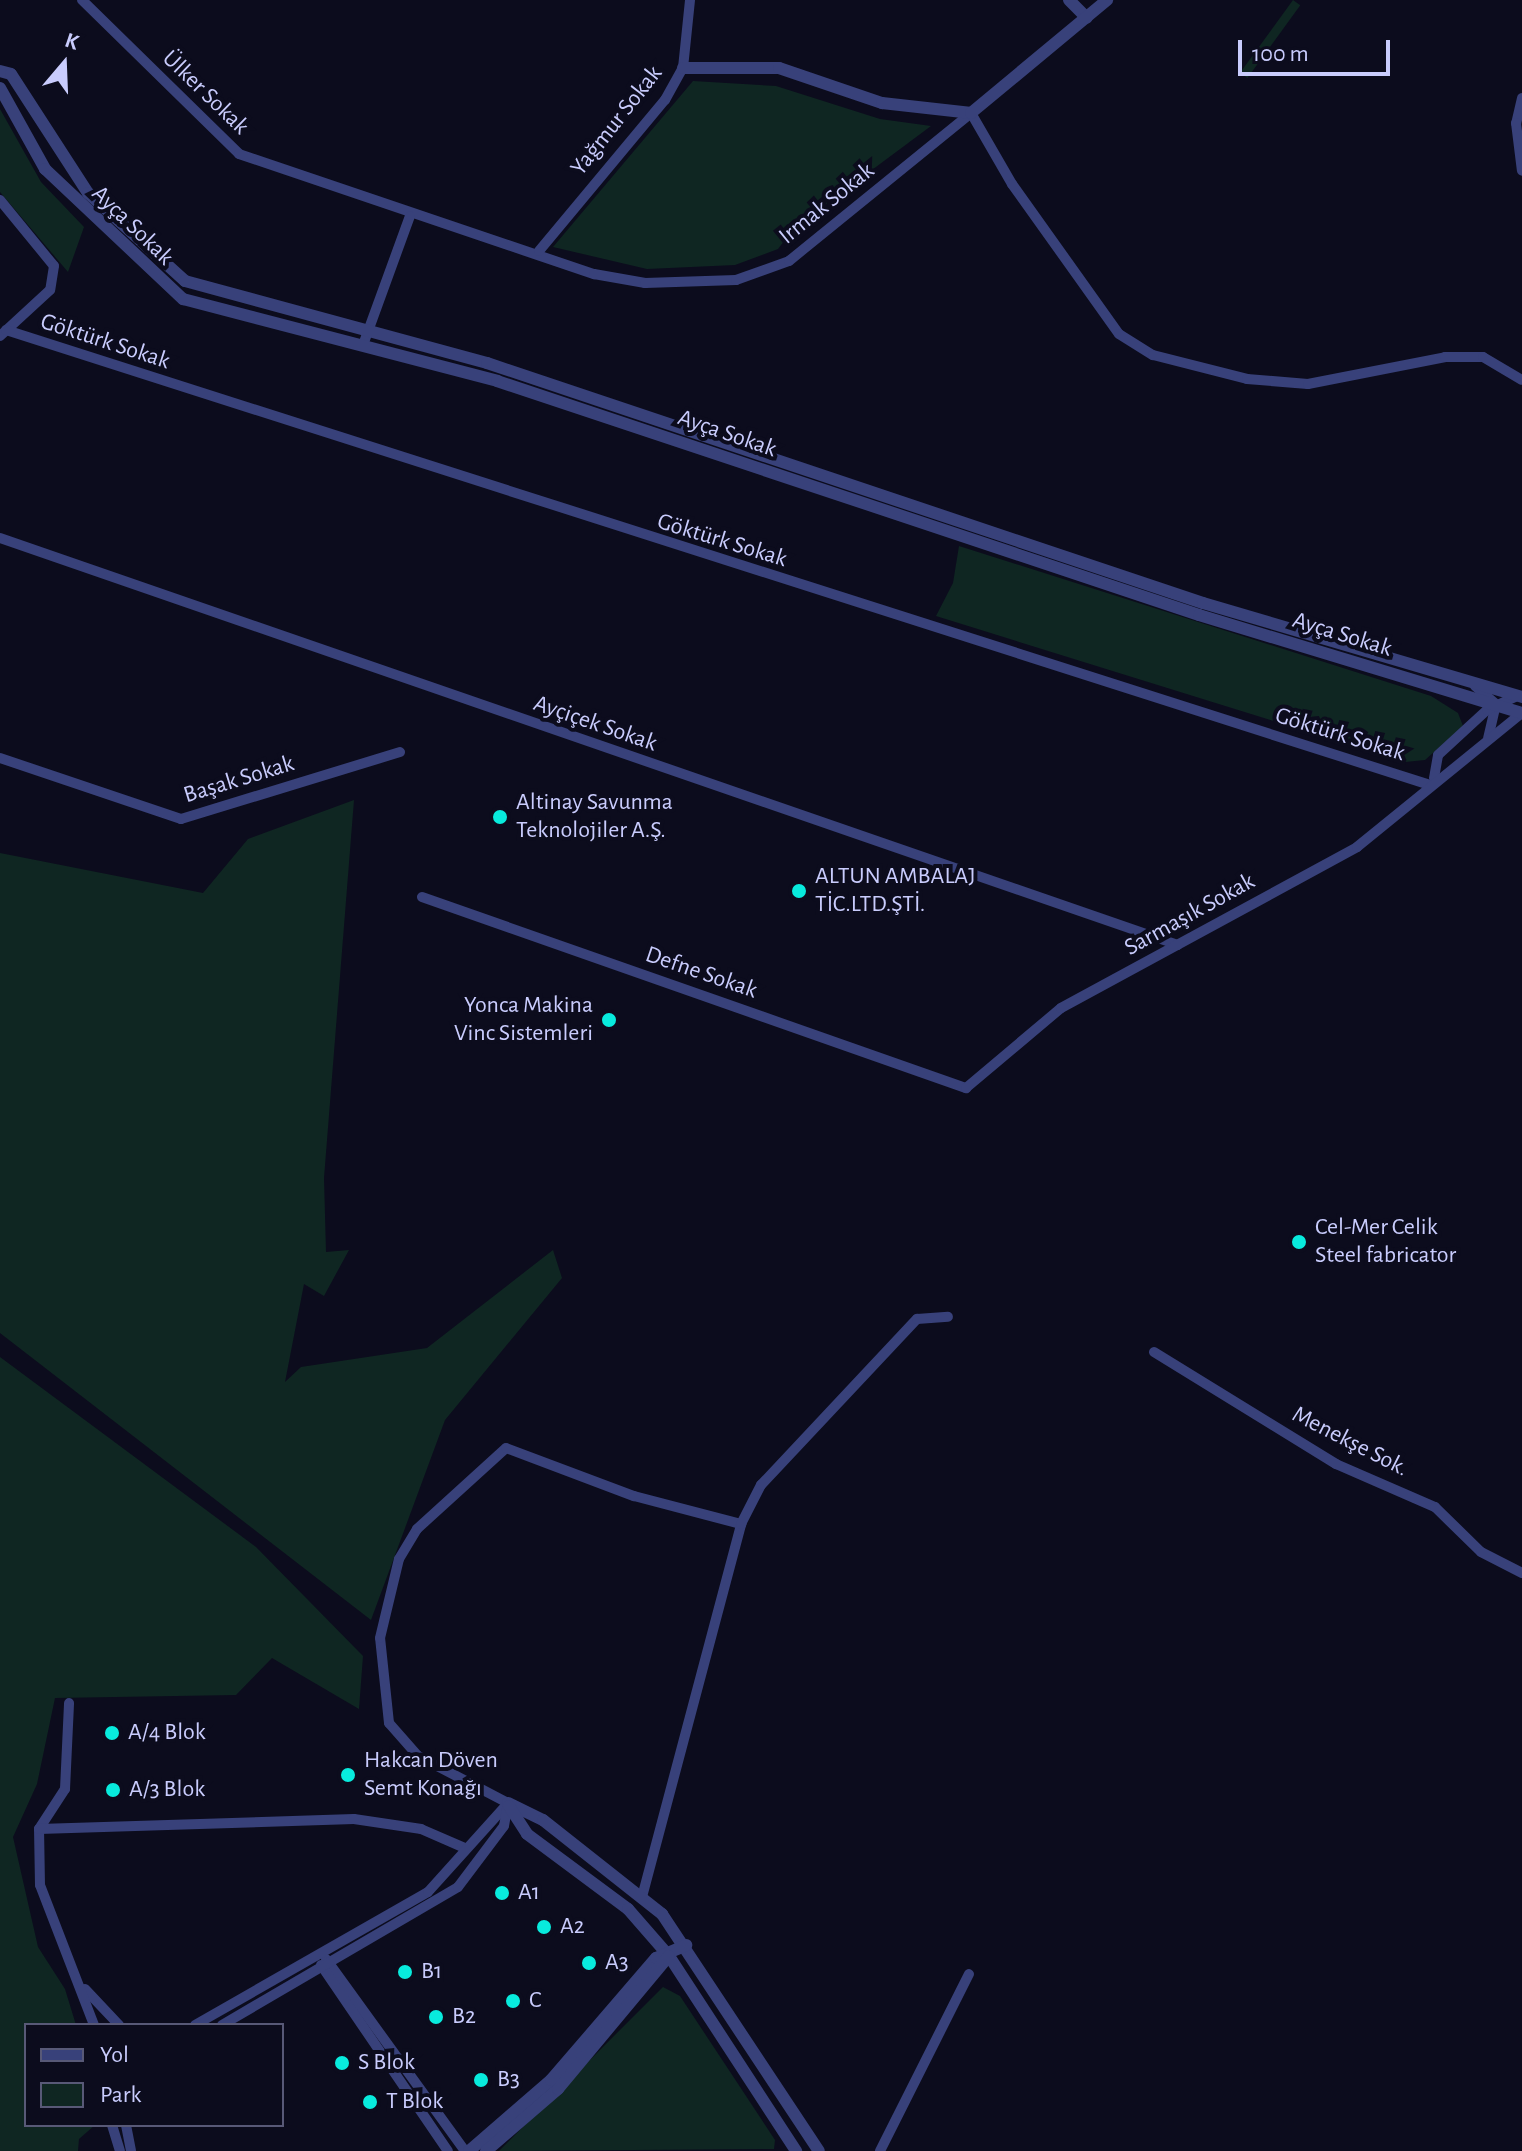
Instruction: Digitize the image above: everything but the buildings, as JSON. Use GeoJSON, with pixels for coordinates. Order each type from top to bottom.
{"type":"FeatureCollection","features":[{"type":"Feature","properties":{"kind":"street","name":"Ülker Sokak"},"geometry":{"type":"LineString","coordinates":[[82,0],[239,154],[410,216]]}},
{"type":"Feature","properties":{"kind":"street","name":"Yağmur Sokak"},"geometry":{"type":"LineString","coordinates":[[539,251],[665,100],[683,68],[690,0]]}},
{"type":"Feature","properties":{"kind":"street"},"geometry":{"type":"LineString","coordinates":[[1069,0],[1087,18]]}},
{"type":"Feature","properties":{"kind":"street"},"geometry":{"type":"LineString","coordinates":[[683,68],[779,68],[882,103],[971,113],[1107,0]]}},
{"type":"Feature","properties":{"kind":"street"},"geometry":{"type":"LineString","coordinates":[[0,71],[11,74],[88,193],[168,269],[185,281],[365,338],[410,216]]}},
{"type":"Feature","properties":{"kind":"street","name":"Ayça Sokak"},"geometry":{"type":"LineString","coordinates":[[0,88],[45,169],[166,290],[591,397],[898,507],[1522,713]]}},
{"type":"Feature","properties":{"kind":"street"},"geometry":{"type":"LineString","coordinates":[[1522,98],[1516,123],[1522,171]]}},
{"type":"Feature","properties":{"kind":"street","name":"Irmak Sokak"},"geometry":{"type":"LineString","coordinates":[[410,216],[539,251],[594,274],[645,283],[736,280],[789,261],[971,113]]}},
{"type":"Feature","properties":{"kind":"street"},"geometry":{"type":"LineString","coordinates":[[971,113],[1012,184],[1119,334],[1153,355],[1247,379],[1308,384],[1445,357],[1483,357],[1522,380]]}},
{"type":"Feature","properties":{"kind":"street"},"geometry":{"type":"LineString","coordinates":[[0,200],[54,266],[50,290],[3,333]]}},
{"type":"Feature","properties":{"kind":"street","name":"Göktürk Sokak"},"geometry":{"type":"LineString","coordinates":[[3,333],[1431,781]]}},
{"type":"Feature","properties":{"kind":"street","name":"Ayça Sokak"},"geometry":{"type":"LineString","coordinates":[[365,338],[898,507],[1519,697]]}},
{"type":"Feature","properties":{"kind":"street","name":"Ayçiçek Sokak"},"geometry":{"type":"LineString","coordinates":[[0,538],[1178,945]]}},
{"type":"Feature","properties":{"kind":"street"},"geometry":{"type":"LineString","coordinates":[[1475,686],[1496,704],[1488,740]]}},
{"type":"Feature","properties":{"kind":"street"},"geometry":{"type":"LineString","coordinates":[[1467,697],[1477,710],[1473,722]]}},
{"type":"Feature","properties":{"kind":"street","name":"Sarmaşık Sokak"},"geometry":{"type":"LineString","coordinates":[[1431,781],[1438,755],[1496,704],[1519,697]]}},
{"type":"Feature","properties":{"kind":"street","name":"Sarmaşık Sokak"},"geometry":{"type":"LineString","coordinates":[[966,1088],[1061,1008],[1357,847],[1431,781],[1522,713]]}},
{"type":"Feature","properties":{"kind":"street","name":"Başak Sokak"},"geometry":{"type":"LineString","coordinates":[[0,758],[181,819],[400,752]]}},
{"type":"Feature","properties":{"kind":"street","name":"Defne Sokak"},"geometry":{"type":"LineString","coordinates":[[422,897],[966,1088]]}},
{"type":"Feature","properties":{"kind":"street"},"geometry":{"type":"LineString","coordinates":[[642,1897],[741,1524],[761,1485],[917,1319],[948,1317]]}},
{"type":"Feature","properties":{"kind":"street","name":"Menekşe Sok."},"geometry":{"type":"LineString","coordinates":[[1154,1352],[1336,1464],[1435,1507],[1481,1552],[1522,1573]]}},
{"type":"Feature","properties":{"kind":"street"},"geometry":{"type":"LineString","coordinates":[[741,1524],[634,1496],[506,1448],[417,1529],[399,1559],[380,1638],[389,1723],[418,1756],[543,1820],[642,1897],[686,1945],[812,2148]]}},
{"type":"Feature","properties":{"kind":"street"},"geometry":{"type":"LineString","coordinates":[[69,1703],[65,1789],[39,1829],[40,1885],[81,1983],[93,2023]]}},
{"type":"Feature","properties":{"kind":"street"},"geometry":{"type":"LineString","coordinates":[[199,2023],[321,1955],[441,1882],[465,1848],[508,1803]]}},
{"type":"Feature","properties":{"kind":"street"},"geometry":{"type":"LineString","coordinates":[[508,1803],[527,1834],[628,1909],[669,1956],[796,2151]]}},
{"type":"Feature","properties":{"kind":"street"},"geometry":{"type":"LineString","coordinates":[[225,2023],[458,1887],[504,1826],[508,1803]]}},
{"type":"Feature","properties":{"kind":"street"},"geometry":{"type":"LineString","coordinates":[[39,1829],[354,1819],[421,1829],[465,1848]]}},
{"type":"Feature","properties":{"kind":"street"},"geometry":{"type":"LineString","coordinates":[[486,2151],[558,2089],[669,1956],[686,1945]]}},
{"type":"Feature","properties":{"kind":"street"},"geometry":{"type":"LineString","coordinates":[[321,1955],[448,2151]]}},
{"type":"Feature","properties":{"kind":"street"},"geometry":{"type":"LineString","coordinates":[[326,1965],[467,2151],[551,2080],[656,1958],[669,1956]]}},
{"type":"Feature","properties":{"kind":"street"},"geometry":{"type":"LineString","coordinates":[[880,2151],[969,1974]]}},
{"type":"Feature","properties":{"kind":"street"},"geometry":{"type":"LineString","coordinates":[[81,1983],[117,2023]]}},
{"type":"Feature","properties":{"kind":"street"},"geometry":{"type":"LineString","coordinates":[[113,2127],[120,2151]]}},
{"type":"Feature","properties":{"kind":"street"},"geometry":{"type":"LineString","coordinates":[[126,2127],[131,2151]]}},
{"type":"Feature","properties":{"kind":"green space"},"geometry":{"type":"Polygon","coordinates":[[[1293,0],[1300,5],[1247,78],[1240,73],[1293,0]]]}},
{"type":"Feature","properties":{"kind":"green space"},"geometry":{"type":"Polygon","coordinates":[[[693,81],[776,86],[880,119],[931,126],[794,228],[778,249],[735,265],[647,269],[553,247],[693,81]]]}},
{"type":"Feature","properties":{"kind":"green space"},"geometry":{"type":"Polygon","coordinates":[[[0,109],[41,182],[84,227],[68,272],[0,192],[0,109]]]}},
{"type":"Feature","properties":{"kind":"green space"},"geometry":{"type":"Polygon","coordinates":[[[959,546],[1431,696],[1458,713],[1463,726],[1425,760],[1405,762],[936,616],[953,583],[959,546]]]}},
{"type":"Feature","properties":{"kind":"green space"},"geometry":{"type":"Polygon","coordinates":[[[354,800],[324,1178],[326,1252],[349,1250],[324,1296],[304,1284],[285,1382],[301,1367],[427,1348],[553,1250],[562,1278],[445,1420],[371,1620],[0,1333],[0,853],[203,893],[248,839],[354,800]]]}},
{"type":"Feature","properties":{"kind":"green space"},"geometry":{"type":"Polygon","coordinates":[[[0,1357],[256,1547],[363,1656],[359,1709],[272,1658],[236,1695],[55,1698],[37,1784],[13,1837],[38,1947],[65,1989],[75,2023],[24,2023],[24,2127],[93,2127],[79,2139],[78,2151],[0,2151],[0,1357]]]}},
{"type":"Feature","properties":{"kind":"green space"},"geometry":{"type":"Polygon","coordinates":[[[663,1987],[680,1996],[775,2140],[774,2149],[499,2151],[663,1987]]]}},
{"type":"Feature","properties":{"kind":"place","name":"Altinay Savunma Teknolojiler A.Ş."},"geometry":{"type":"Point","coordinates":[500,817]}},
{"type":"Feature","properties":{"kind":"place","name":"ALTUN AMBALAJ TİC.LTD.ŞTİ."},"geometry":{"type":"Point","coordinates":[799,891]}},
{"type":"Feature","properties":{"kind":"place","name":"Yonca Makina Vinc Sistemleri"},"geometry":{"type":"Point","coordinates":[609,1020]}},
{"type":"Feature","properties":{"kind":"place","name":"Cel-Mer Celik Steel fabricator"},"geometry":{"type":"Point","coordinates":[1299,1242]}},
{"type":"Feature","properties":{"kind":"place","name":"A/4 Blok"},"geometry":{"type":"Point","coordinates":[112,1733]}},
{"type":"Feature","properties":{"kind":"place","name":"Hakcan Döven Semt Konağı"},"geometry":{"type":"Point","coordinates":[348,1775]}},
{"type":"Feature","properties":{"kind":"place","name":"A/3 Blok"},"geometry":{"type":"Point","coordinates":[113,1790]}},
{"type":"Feature","properties":{"kind":"place","name":"A1"},"geometry":{"type":"Point","coordinates":[502,1893]}},
{"type":"Feature","properties":{"kind":"place","name":"A2"},"geometry":{"type":"Point","coordinates":[544,1927]}},
{"type":"Feature","properties":{"kind":"place","name":"A3"},"geometry":{"type":"Point","coordinates":[589,1963]}},
{"type":"Feature","properties":{"kind":"place","name":"B1"},"geometry":{"type":"Point","coordinates":[405,1972]}},
{"type":"Feature","properties":{"kind":"place","name":"C"},"geometry":{"type":"Point","coordinates":[513,2001]}},
{"type":"Feature","properties":{"kind":"place","name":"B2"},"geometry":{"type":"Point","coordinates":[436,2017]}},
{"type":"Feature","properties":{"kind":"place","name":"S Blok"},"geometry":{"type":"Point","coordinates":[342,2063]}},
{"type":"Feature","properties":{"kind":"place","name":"B3"},"geometry":{"type":"Point","coordinates":[481,2080]}},
{"type":"Feature","properties":{"kind":"place","name":"T Blok"},"geometry":{"type":"Point","coordinates":[370,2102]}}]}
